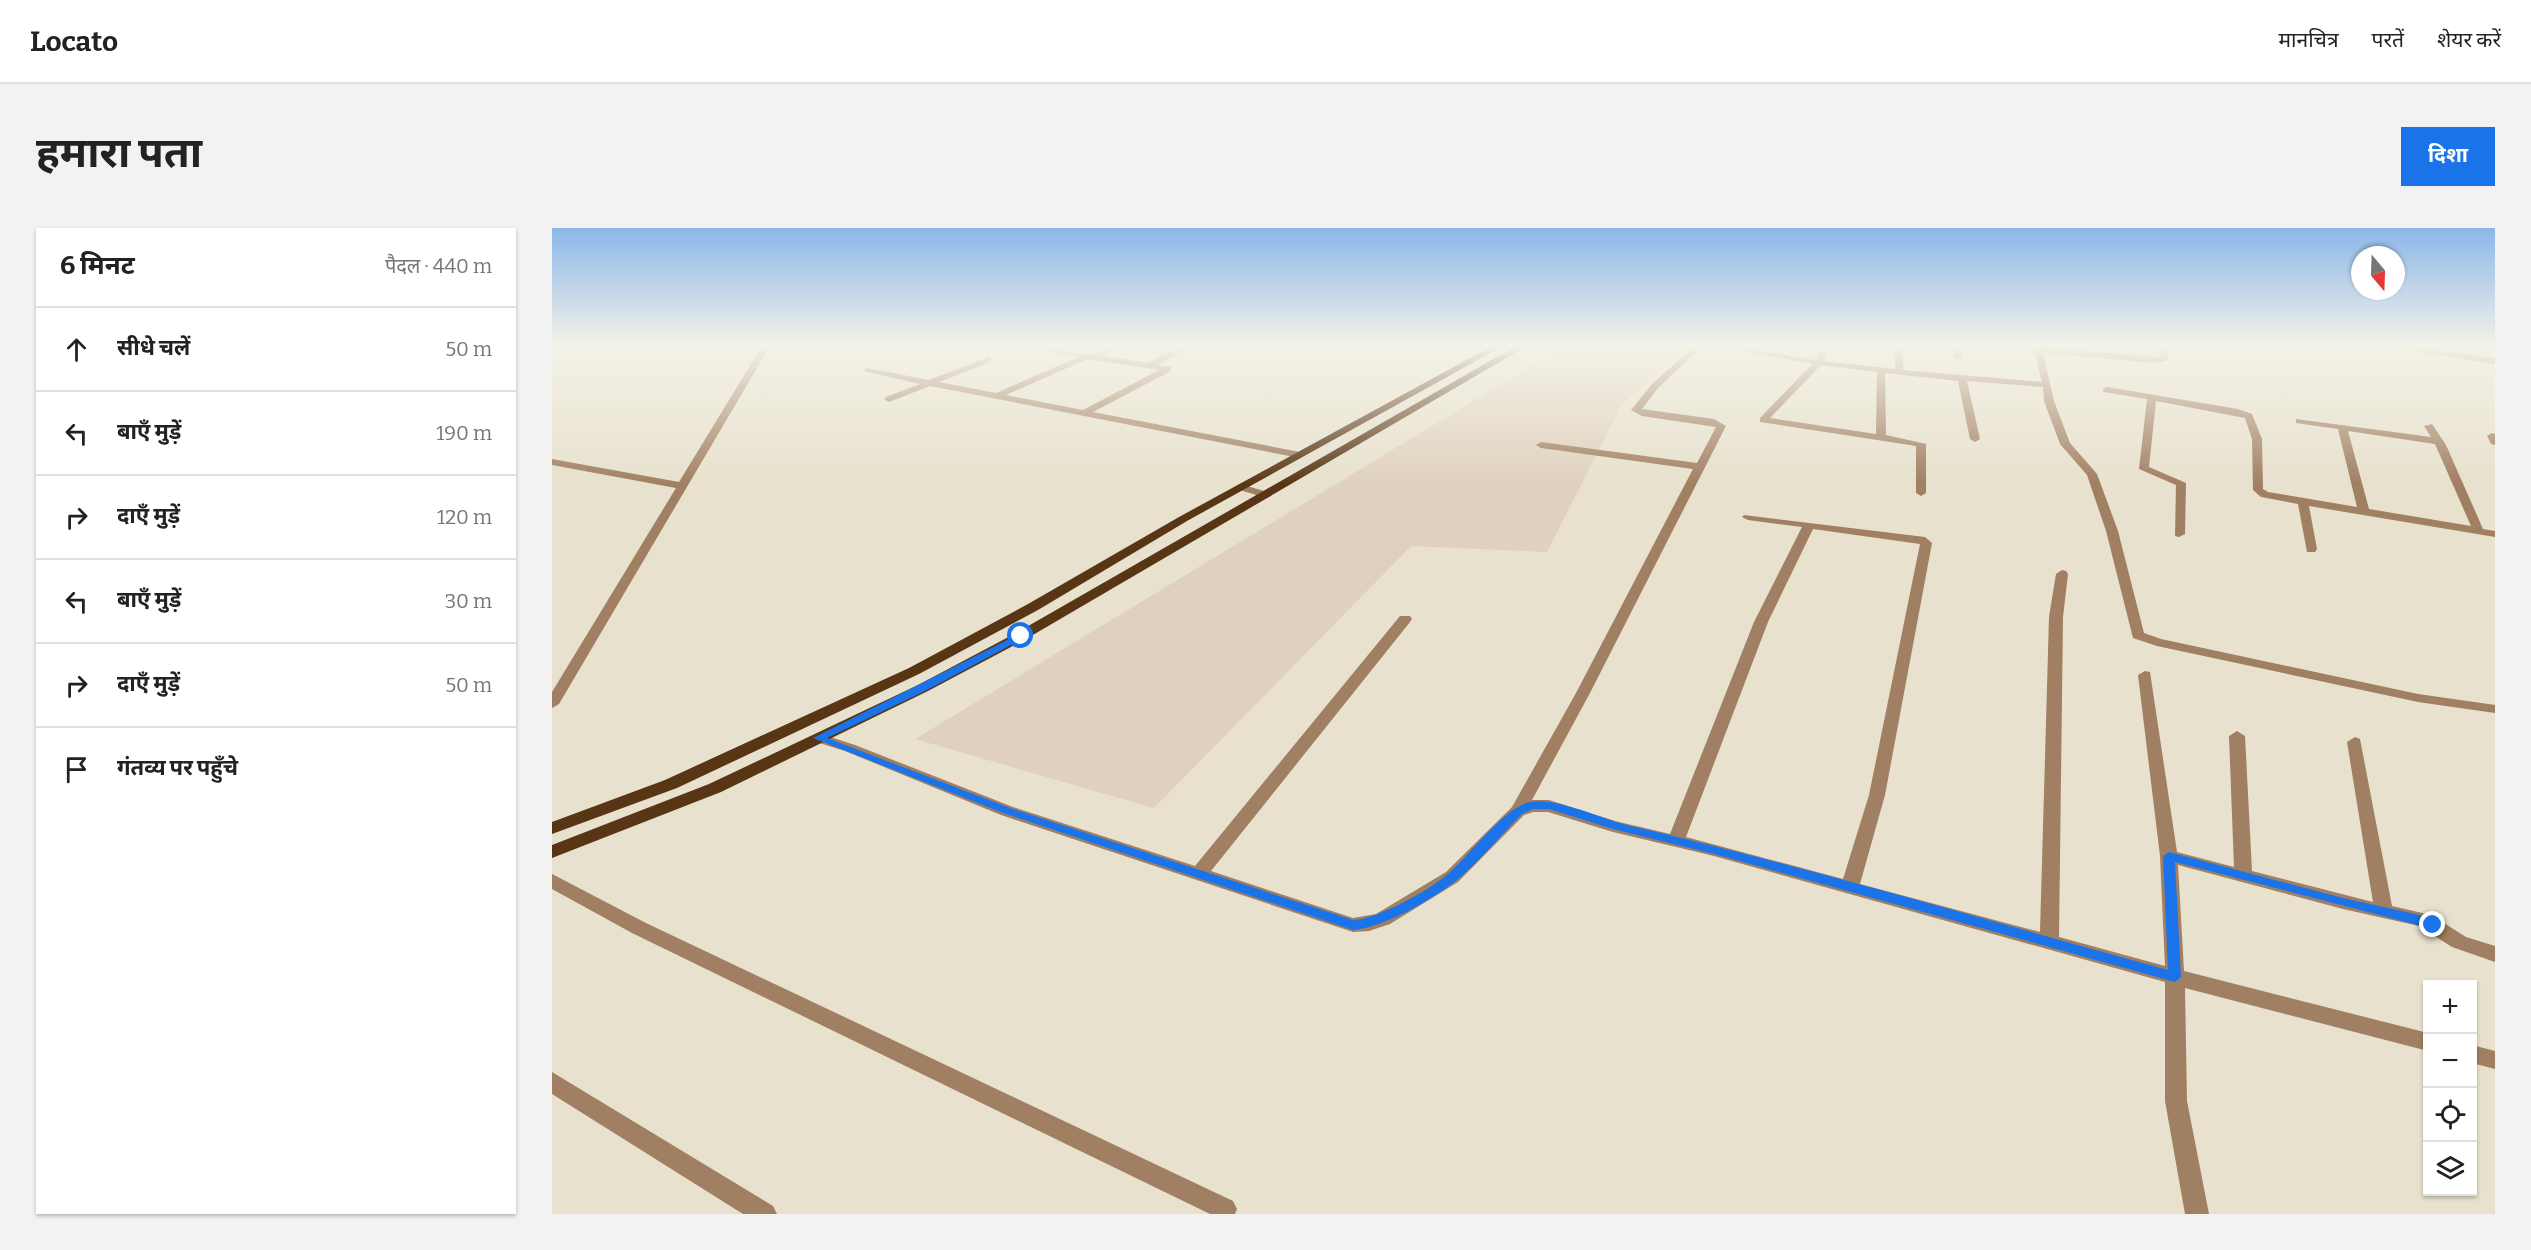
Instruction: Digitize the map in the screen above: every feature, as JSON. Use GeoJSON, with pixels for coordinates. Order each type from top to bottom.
{"type":"FeatureCollection","features":[{"type":"Feature","properties":{"kind":"main road"},"geometry":{"type":"LineString","coordinates":[[552,828],[670,784],[914,671],[1033,607],[1240,487],[1415,392]]}},
{"type":"Feature","properties":{"kind":"main road"},"geometry":{"type":"LineString","coordinates":[[552,852],[715,788],[923,688],[1021,636],[1444,392]]}},
{"type":"Feature","properties":{"kind":"street"},"geometry":{"type":"LineString","coordinates":[[552,704],[738,392]]}},
{"type":"Feature","properties":{"kind":"street"},"geometry":{"type":"LineString","coordinates":[[889,399],[906,392]]}},
{"type":"Feature","properties":{"kind":"street"},"geometry":{"type":"LineString","coordinates":[[976,392],[1300,455]]}},
{"type":"Feature","properties":{"kind":"street"},"geometry":{"type":"LineString","coordinates":[[997,396],[1006,392]]}},
{"type":"Feature","properties":{"kind":"street"},"geometry":{"type":"LineString","coordinates":[[1084,413],[1125,392]]}},
{"type":"Feature","properties":{"kind":"street"},"geometry":{"type":"LineString","coordinates":[[818,738],[850,748],[1007,811],[1353,925],[1369,924],[1383,919],[1452,877],[1518,811],[1583,693],[1700,466],[1720,424],[1642,413],[1636,410],[1650,392]]}},
{"type":"Feature","properties":{"kind":"street"},"geometry":{"type":"LineString","coordinates":[[1790,392],[1763,420],[1921,444],[1921,493]]}},
{"type":"Feature","properties":{"kind":"street"},"geometry":{"type":"LineString","coordinates":[[1881,392],[1881,437]]}},
{"type":"Feature","properties":{"kind":"street"},"geometry":{"type":"LineString","coordinates":[[1965,392],[1975,439]]}},
{"type":"Feature","properties":{"kind":"street"},"geometry":{"type":"LineString","coordinates":[[2048,392],[2065,444],[2092,474],[2112,531],[2138,634],[2157,642],[2418,698],[2495,709]]}},
{"type":"Feature","properties":{"kind":"street"},"geometry":{"type":"LineString","coordinates":[[2118,392],[2238,412],[2249,416],[2257,439],[2258,490],[2270,496],[2495,534]]}},
{"type":"Feature","properties":{"kind":"street"},"geometry":{"type":"LineString","coordinates":[[2152,398],[2144,469],[2181,483],[2179,534]]}},
{"type":"Feature","properties":{"kind":"street"},"geometry":{"type":"LineString","coordinates":[[2298,421],[2438,441]]}},
{"type":"Feature","properties":{"kind":"street"},"geometry":{"type":"LineString","coordinates":[[2429,426],[2479,532]]}},
{"type":"Feature","properties":{"kind":"street"},"geometry":{"type":"LineString","coordinates":[[2342,427],[2364,512]]}},
{"type":"Feature","properties":{"kind":"street"},"geometry":{"type":"LineString","coordinates":[[1541,445],[1700,466]]}},
{"type":"Feature","properties":{"kind":"street"},"geometry":{"type":"LineString","coordinates":[[552,462],[681,486]]}},
{"type":"Feature","properties":{"kind":"street"},"geometry":{"type":"LineString","coordinates":[[1240,487],[1267,495]]}},
{"type":"Feature","properties":{"kind":"street"},"geometry":{"type":"LineString","coordinates":[[2303,502],[2311,549]]}},
{"type":"Feature","properties":{"kind":"street"},"geometry":{"type":"LineString","coordinates":[[1748,517],[1921,539],[1926,543],[1877,795],[1850,887]]}},
{"type":"Feature","properties":{"kind":"street"},"geometry":{"type":"LineString","coordinates":[[1676,841],[1761,622],[1809,525]]}},
{"type":"Feature","properties":{"kind":"street"},"geometry":{"type":"LineString","coordinates":[[2049,943],[2056,617],[2062,574]]}},
{"type":"Feature","properties":{"kind":"street"},"geometry":{"type":"LineString","coordinates":[[1199,874],[1405,619]]}},
{"type":"Feature","properties":{"kind":"street"},"geometry":{"type":"LineString","coordinates":[[2145,675],[2169,856],[2175,977],[2176,1101],[2196,1214]]}},
{"type":"Feature","properties":{"kind":"street"},"geometry":{"type":"LineString","coordinates":[[2237,736],[2243,876]]}},
{"type":"Feature","properties":{"kind":"street"},"geometry":{"type":"LineString","coordinates":[[2355,742],[2384,912]]}},
{"type":"Feature","properties":{"kind":"street"},"geometry":{"type":"LineString","coordinates":[[1518,811],[1531,806],[1549,806],[1613,826],[1850,887],[2175,977],[2423,1041]]}},
{"type":"Feature","properties":{"kind":"street"},"geometry":{"type":"LineString","coordinates":[[2169,856],[2384,912],[2424,920],[2459,942],[2495,954]]}},
{"type":"Feature","properties":{"kind":"street"},"geometry":{"type":"LineString","coordinates":[[552,881],[639,928],[1225,1209]]}},
{"type":"Feature","properties":{"kind":"street"},"geometry":{"type":"LineString","coordinates":[[2477,1055],[2495,1060]]}},
{"type":"Feature","properties":{"kind":"street"},"geometry":{"type":"LineString","coordinates":[[552,1082],[765,1214]]}},
{"type":"Feature","properties":{"kind":"shaded area"},"geometry":{"type":"Polygon","coordinates":[[[1488,392],[1636,392],[1622,404],[1547,552],[1411,546],[1154,808],[915,739],[1488,392]]]}},
{"type":"Feature","properties":{"kind":"route"},"geometry":{"type":"LineString","coordinates":[[1021,636],[923,688],[818,738],[850,748],[1007,811],[1353,925],[1369,924],[1383,919],[1452,877],[1467,865],[1518,811],[1531,806],[1549,806],[1613,826],[1714,850],[2175,977],[2169,856],[2343,903],[2424,920],[2433,925]]}}]}
